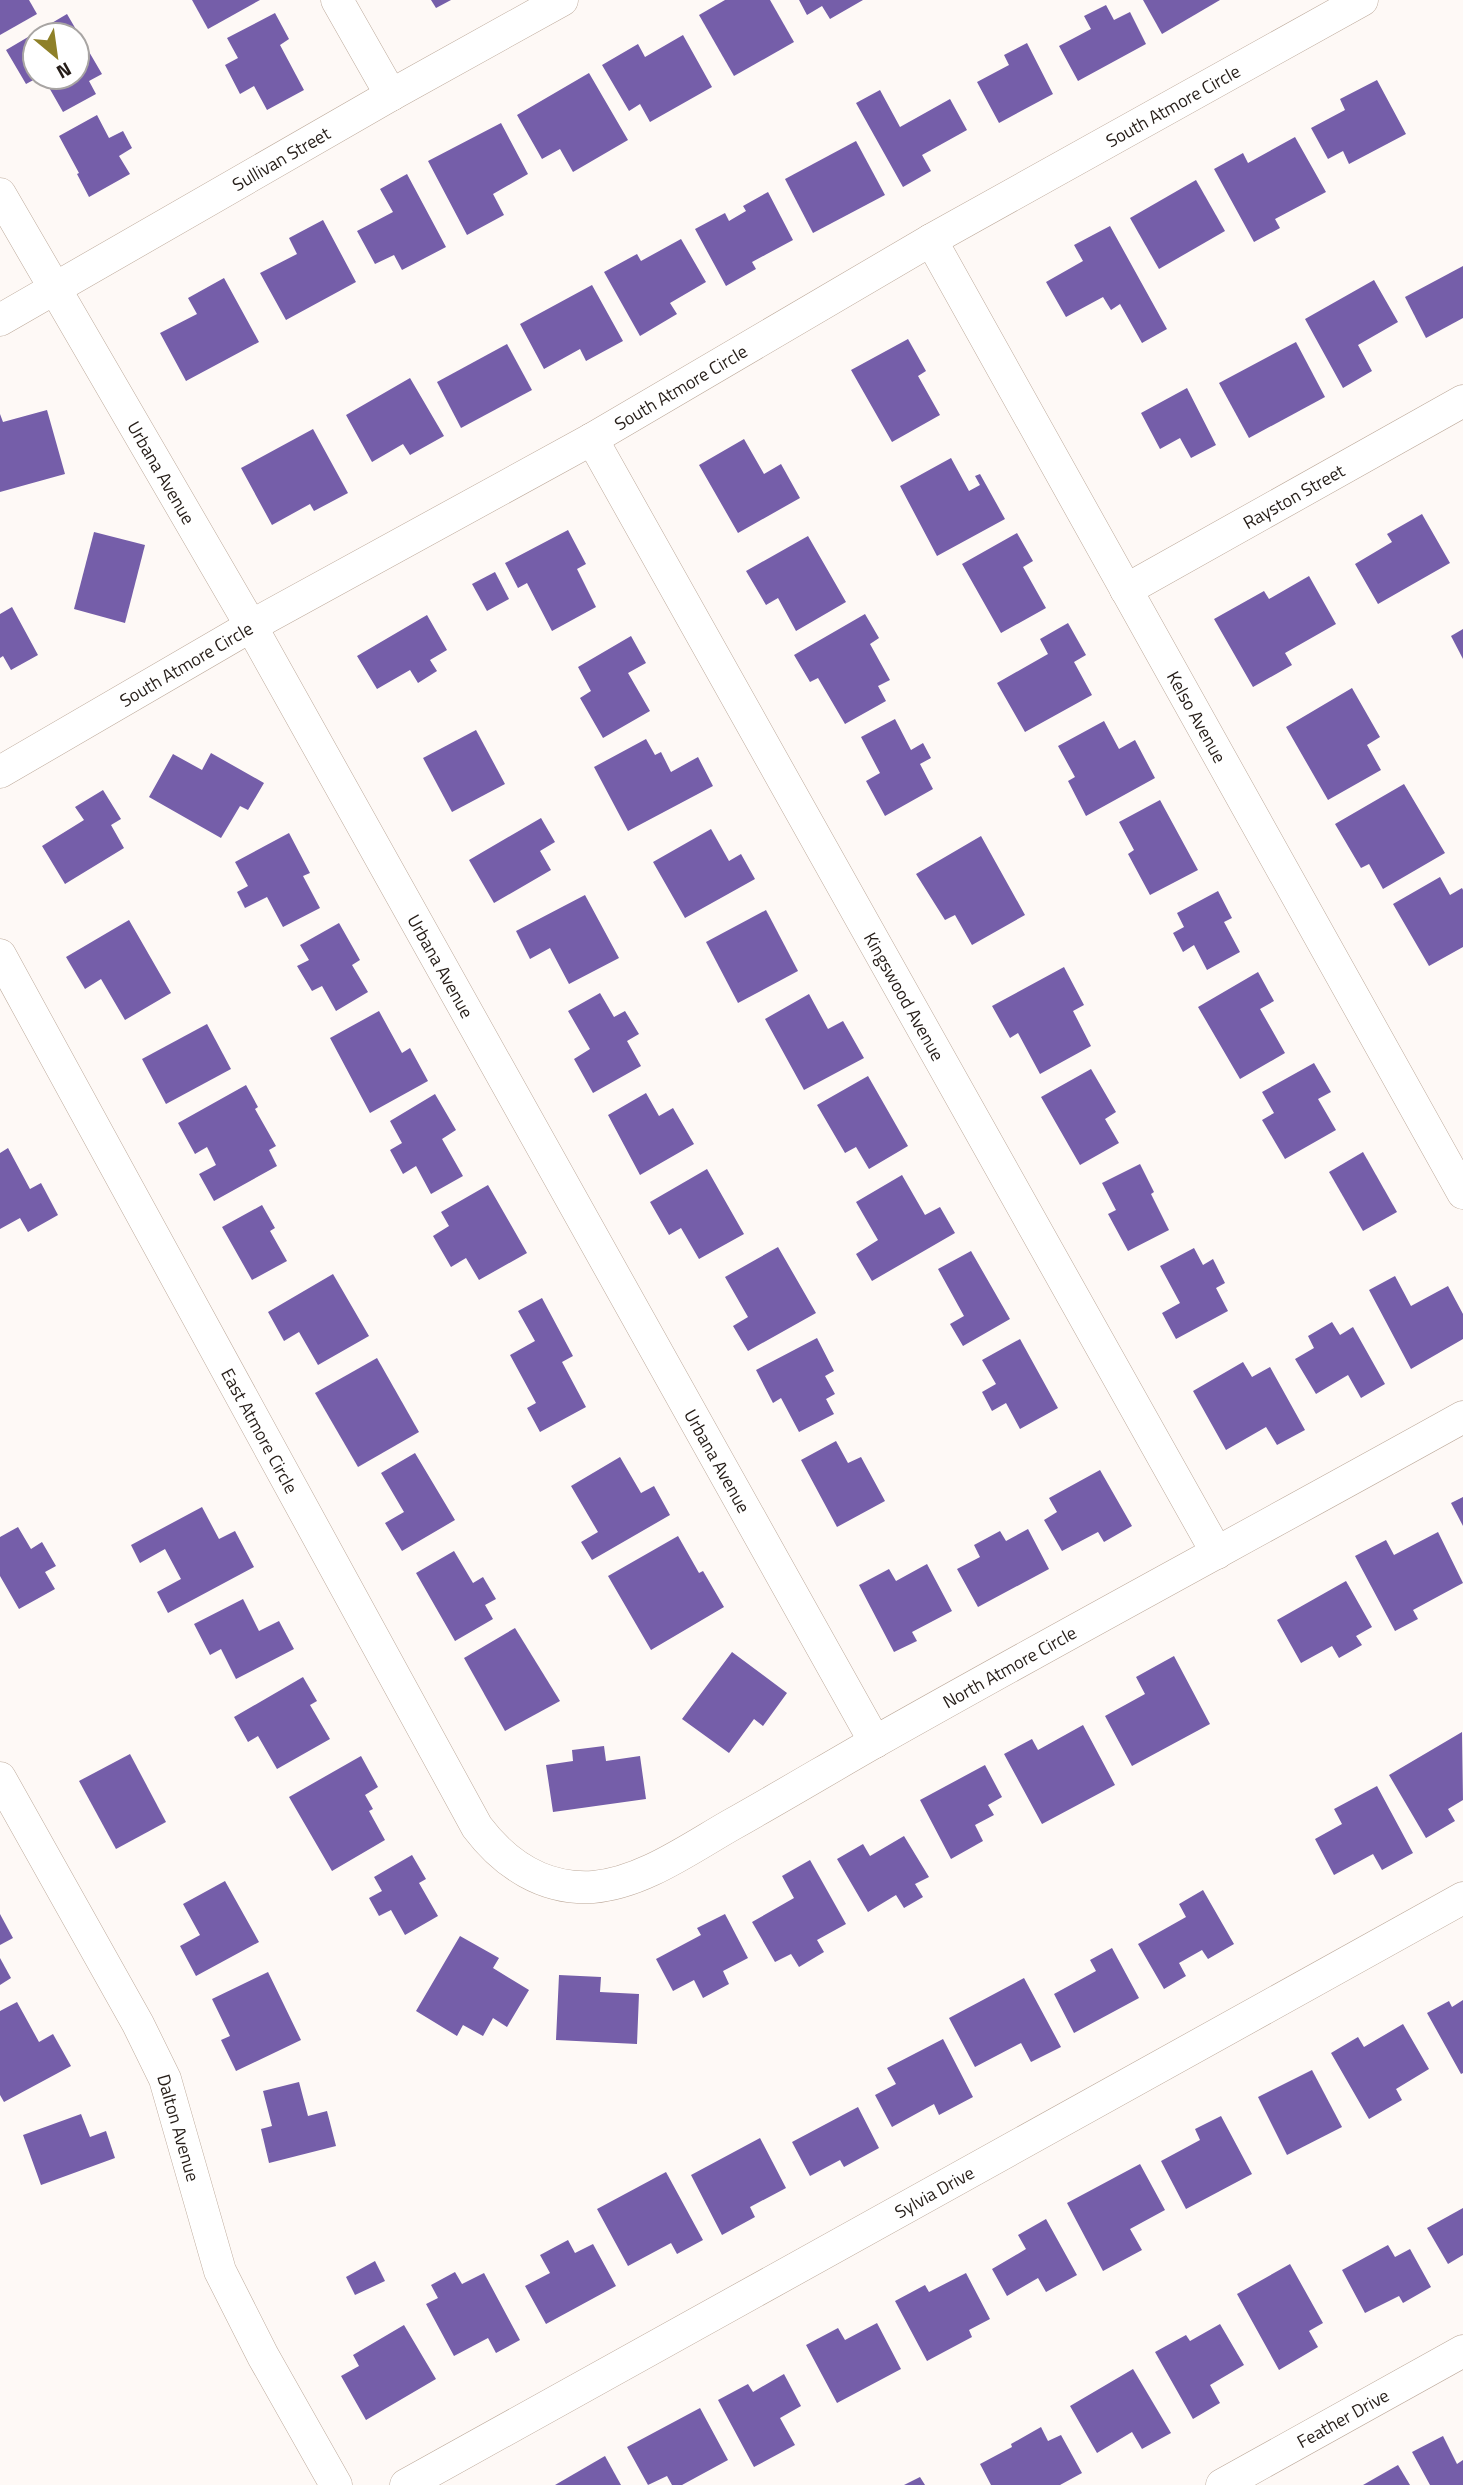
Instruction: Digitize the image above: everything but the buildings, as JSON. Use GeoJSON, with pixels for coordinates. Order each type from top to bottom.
{"type":"FeatureCollection","features":[{"type":"Feature","properties":{"kind":"street"},"geometry":{"type":"LineString","coordinates":[[338,0],[391,95]]}},
{"type":"Feature","properties":{"kind":"street","name":"Sullivan Street"},"geometry":{"type":"LineString","coordinates":[[0,320],[562,0]]}},
{"type":"Feature","properties":{"kind":"street","name":"South Atmore Circle"},"geometry":{"type":"LineString","coordinates":[[0,772],[251,626],[592,439],[932,240],[1362,0]]}},
{"type":"Feature","properties":{"kind":"street","name":"Urbana Avenue"},"geometry":{"type":"LineString","coordinates":[[0,194],[251,626],[875,1742]]}},
{"type":"Feature","properties":{"kind":"street","name":"Kelso Avenue"},"geometry":{"type":"LineString","coordinates":[[932,240],[1463,1193]]}},
{"type":"Feature","properties":{"kind":"street","name":"Rayston Street"},"geometry":{"type":"LineString","coordinates":[[1126,590],[1461,406]]}},
{"type":"Feature","properties":{"kind":"street","name":"Kingswood Avenue"},"geometry":{"type":"LineString","coordinates":[[592,439],[1217,1553]]}},
{"type":"Feature","properties":{"kind":"street","name":"East Atmore Circle"},"geometry":{"type":"LineString","coordinates":[[0,955],[477,1827],[508,1861],[525,1872],[550,1882]]}},
{"type":"Feature","properties":{"kind":"street","name":"North Atmore Circle"},"geometry":{"type":"LineString","coordinates":[[550,1882],[593,1887],[638,1876],[1463,1417]]}},
{"type":"Feature","properties":{"kind":"street","name":"Dalton Avenue"},"geometry":{"type":"LineString","coordinates":[[0,1778],[138,2024],[165,2079],[220,2271],[247,2327],[336,2485]]}},
{"type":"Feature","properties":{"kind":"street","name":"Sylvia Drive"},"geometry":{"type":"LineString","coordinates":[[406,2485],[1463,1898]]}},
{"type":"Feature","properties":{"kind":"street","name":"Feather Drive"},"geometry":{"type":"LineString","coordinates":[[1222,2485],[1463,2351]]}}]}
